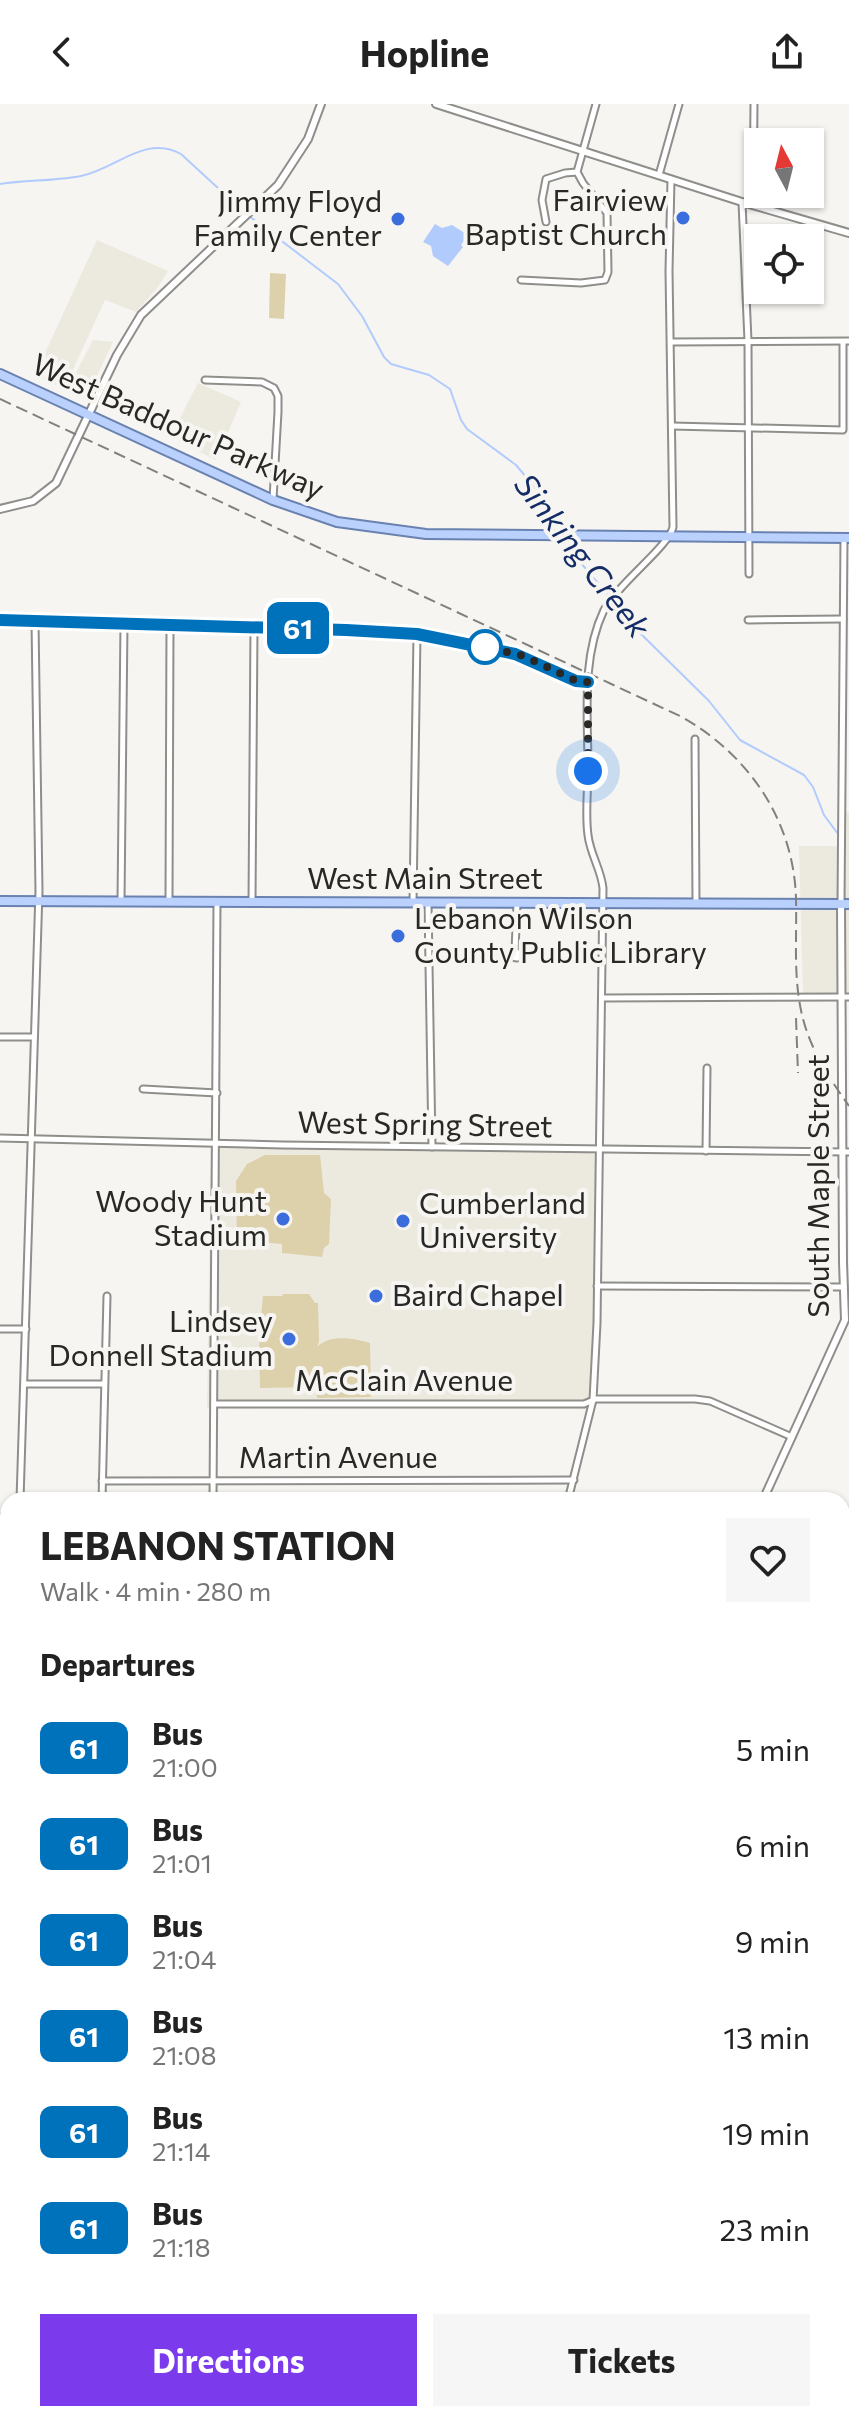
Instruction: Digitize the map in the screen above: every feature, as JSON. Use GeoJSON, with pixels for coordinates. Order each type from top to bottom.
{"type":"FeatureCollection","features":[{"type":"Feature","properties":{"kind":"main road","name":"West Baddour Parkway"},"geometry":{"type":"LineString","coordinates":[[0,374],[273,500],[337,522],[426,534],[846,538]]}},
{"type":"Feature","properties":{"kind":"main road","name":"West Main Street"},"geometry":{"type":"LineString","coordinates":[[0,901],[845,904]]}},
{"type":"Feature","properties":{"kind":"street"},"geometry":{"type":"LineString","coordinates":[[0,509],[33,501],[56,483],[123,342],[141,315],[278,185],[308,139],[321,104]]}},
{"type":"Feature","properties":{"kind":"street"},"geometry":{"type":"LineString","coordinates":[[436,104],[742,202],[748,341],[749,574]]}},
{"type":"Feature","properties":{"kind":"street"},"geometry":{"type":"LineString","coordinates":[[521,280],[581,283],[605,280],[608,272],[607,213],[577,172],[596,104]]}},
{"type":"Feature","properties":{"kind":"street"},"geometry":{"type":"LineString","coordinates":[[659,175],[679,104]]}},
{"type":"Feature","properties":{"kind":"street"},"geometry":{"type":"LineString","coordinates":[[754,104],[754,128]]}},
{"type":"Feature","properties":{"kind":"street"},"geometry":{"type":"LineString","coordinates":[[546,222],[542,200],[546,179],[577,172]]}},
{"type":"Feature","properties":{"kind":"street"},"geometry":{"type":"LineString","coordinates":[[570,1492],[593,1400],[597,1286],[603,904],[602,875],[588,833],[588,682],[592,651],[602,617],[616,593],[672,537],[671,179]]}},
{"type":"Feature","properties":{"kind":"street"},"geometry":{"type":"LineString","coordinates":[[769,208],[849,233]]}},
{"type":"Feature","properties":{"kind":"street"},"geometry":{"type":"LineString","coordinates":[[671,342],[846,341],[843,430],[672,426]]}},
{"type":"Feature","properties":{"kind":"street"},"geometry":{"type":"LineString","coordinates":[[205,380],[262,382],[274,388],[278,396],[278,412],[273,500]]}},
{"type":"Feature","properties":{"kind":"street"},"geometry":{"type":"LineString","coordinates":[[845,904],[843,619],[846,538]]}},
{"type":"Feature","properties":{"kind":"street"},"geometry":{"type":"LineString","coordinates":[[748,620],[843,619]]}},
{"type":"Feature","properties":{"kind":"street"},"geometry":{"type":"LineString","coordinates":[[0,620],[417,634],[515,654],[576,681],[588,682]]}},
{"type":"Feature","properties":{"kind":"street"},"geometry":{"type":"LineString","coordinates":[[20,1492],[39,902],[35,621]]}},
{"type":"Feature","properties":{"kind":"street"},"geometry":{"type":"LineString","coordinates":[[121,902],[124,623]]}},
{"type":"Feature","properties":{"kind":"street"},"geometry":{"type":"LineString","coordinates":[[169,902],[170,625]]}},
{"type":"Feature","properties":{"kind":"street"},"geometry":{"type":"LineString","coordinates":[[252,902],[254,627]]}},
{"type":"Feature","properties":{"kind":"street"},"geometry":{"type":"LineString","coordinates":[[413,903],[417,634]]}},
{"type":"Feature","properties":{"kind":"street"},"geometry":{"type":"LineString","coordinates":[[695,739],[696,904]]}},
{"type":"Feature","properties":{"kind":"street"},"geometry":{"type":"LineString","coordinates":[[213,1492],[217,902]]}},
{"type":"Feature","properties":{"kind":"street"},"geometry":{"type":"LineString","coordinates":[[428,903],[432,1147]]}},
{"type":"Feature","properties":{"kind":"street"},"geometry":{"type":"LineString","coordinates":[[515,951],[517,903]]}},
{"type":"Feature","properties":{"kind":"street","name":"South Maple Street"},"geometry":{"type":"LineString","coordinates":[[767,1492],[847,1321],[844,1287],[845,904]]}},
{"type":"Feature","properties":{"kind":"street"},"geometry":{"type":"LineString","coordinates":[[602,998],[846,997]]}},
{"type":"Feature","properties":{"kind":"street"},"geometry":{"type":"LineString","coordinates":[[0,1037],[34,1037]]}},
{"type":"Feature","properties":{"kind":"street"},"geometry":{"type":"LineString","coordinates":[[706,1151],[707,1068]]}},
{"type":"Feature","properties":{"kind":"street"},"geometry":{"type":"LineString","coordinates":[[143,1089],[217,1093]]}},
{"type":"Feature","properties":{"kind":"street","name":"West Spring Street"},"geometry":{"type":"LineString","coordinates":[[0,1138],[217,1144],[846,1152]]}},
{"type":"Feature","properties":{"kind":"street"},"geometry":{"type":"LineString","coordinates":[[597,1286],[844,1287]]}},
{"type":"Feature","properties":{"kind":"street"},"geometry":{"type":"LineString","coordinates":[[102,1492],[107,1296]]}},
{"type":"Feature","properties":{"kind":"street"},"geometry":{"type":"LineString","coordinates":[[0,1329],[26,1329]]}},
{"type":"Feature","properties":{"kind":"street"},"geometry":{"type":"LineString","coordinates":[[25,1384],[104,1384]]}},
{"type":"Feature","properties":{"kind":"street","name":"McClain Avenue"},"geometry":{"type":"LineString","coordinates":[[214,1404],[584,1404],[593,1400],[695,1399],[710,1401],[792,1437]]}},
{"type":"Feature","properties":{"kind":"street","name":"Martin Avenue"},"geometry":{"type":"LineString","coordinates":[[102,1481],[574,1480]]}},
{"type":"Feature","properties":{"kind":"shaded area"},"geometry":{"type":"Polygon","coordinates":[[[97,240],[168,271],[136,312],[105,300],[64,389],[35,375],[97,240]]]}},
{"type":"Feature","properties":{"kind":"shaded area"},"geometry":{"type":"Polygon","coordinates":[[[270,273],[286,274],[284,319],[269,318],[270,273]]]}},
{"type":"Feature","properties":{"kind":"shaded area"},"geometry":{"type":"Polygon","coordinates":[[[93,340],[113,342],[90,390],[80,396],[67,390],[93,340]]]}},
{"type":"Feature","properties":{"kind":"shaded area"},"geometry":{"type":"Polygon","coordinates":[[[198,383],[241,402],[216,460],[179,442],[176,426],[198,383]]]}},
{"type":"Feature","properties":{"kind":"shaded area"},"geometry":{"type":"Polygon","coordinates":[[[844,812],[849,813],[849,997],[803,997],[799,846],[843,846],[844,812]]]}},
{"type":"Feature","properties":{"kind":"shaded area","name":"Cumberland University"},"geometry":{"type":"Polygon","coordinates":[[[211,1148],[592,1153],[596,1156],[597,1323],[590,1409],[207,1408],[211,1148]]]}},
{"type":"Feature","properties":{"kind":"shaded area","name":"Woody Hunt Stadium"},"geometry":{"type":"Polygon","coordinates":[[[265,1155],[320,1155],[324,1193],[331,1199],[329,1244],[324,1248],[322,1257],[282,1253],[282,1244],[237,1240],[236,1181],[247,1164],[265,1155]]]}},
{"type":"Feature","properties":{"kind":"shaded area","name":"Lindsey Donnell Stadium"},"geometry":{"type":"Polygon","coordinates":[[[309,1294],[318,1303],[317,1347],[335,1339],[370,1343],[371,1397],[317,1398],[316,1387],[260,1388],[259,1338],[263,1296],[309,1294]]]}},
{"type":"Feature","properties":{"kind":"water"},"geometry":{"type":"Polygon","coordinates":[[[435,224],[442,228],[452,225],[468,235],[448,266],[433,256],[431,246],[423,242],[435,224]]]}},
{"type":"Feature","properties":{"kind":"waterway","name":"Sinking Creek"},"geometry":{"type":"LineString","coordinates":[[0,184],[81,176],[143,150],[168,149],[181,154],[244,212]]}},
{"type":"Feature","properties":{"kind":"waterway","name":"Sinking Creek"},"geometry":{"type":"LineString","coordinates":[[249,216],[338,284],[391,364],[429,375],[450,389],[467,429],[516,465],[537,490],[563,532]]}},
{"type":"Feature","properties":{"kind":"waterway","name":"Sinking Creek"},"geometry":{"type":"LineString","coordinates":[[567,537],[581,563],[638,631],[709,701],[740,740],[804,775],[813,787],[824,815],[838,834]]}},
{"type":"Feature","properties":{"kind":"railway"},"geometry":{"type":"LineString","coordinates":[[0,399],[682,717],[728,750],[763,793],[787,843],[796,899],[796,971],[802,1015],[821,1063],[849,1106]]}},
{"type":"Feature","properties":{"kind":"railway"},"geometry":{"type":"LineString","coordinates":[[796,1018],[798,1073]]}},
{"type":"Feature","properties":{"kind":"bus line","name":"61"},"geometry":{"type":"LineString","coordinates":[[0,620],[417,634],[515,654],[576,681],[588,682]]}},
{"type":"Feature","properties":{"kind":"place","name":"Fairview Baptist Church"},"geometry":{"type":"Point","coordinates":[683,218]}},
{"type":"Feature","properties":{"kind":"place","name":"Jimmy Floyd Family Center"},"geometry":{"type":"Point","coordinates":[398,219]}},
{"type":"Feature","properties":{"kind":"place","name":"Lebanon Wilson County Public Library"},"geometry":{"type":"Point","coordinates":[398,936]}},
{"type":"Feature","properties":{"kind":"place","name":"Woody Hunt Stadium"},"geometry":{"type":"Point","coordinates":[283,1219]}},
{"type":"Feature","properties":{"kind":"place","name":"Cumberland University"},"geometry":{"type":"Point","coordinates":[403,1221]}},
{"type":"Feature","properties":{"kind":"place","name":"Baird Chapel"},"geometry":{"type":"Point","coordinates":[376,1296]}},
{"type":"Feature","properties":{"kind":"place","name":"Lindsey Donnell Stadium"},"geometry":{"type":"Point","coordinates":[289,1339]}},
{"type":"Feature","properties":{"kind":"route"},"geometry":{"type":"LineString","coordinates":[[485,647],[482,646],[524,656],[576,681],[588,682],[588,771]]}}]}
